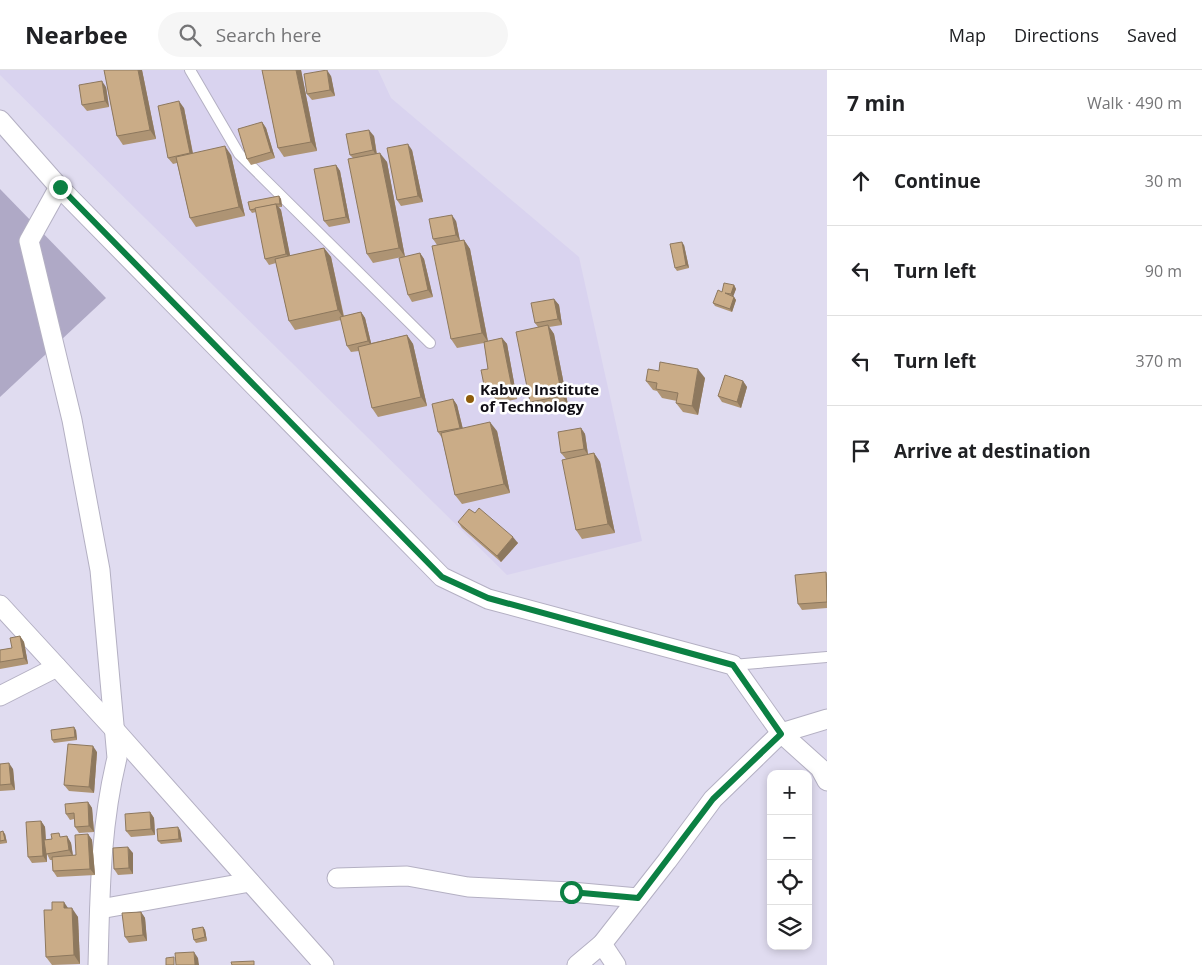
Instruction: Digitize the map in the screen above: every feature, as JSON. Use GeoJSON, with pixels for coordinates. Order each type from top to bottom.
{"type":"FeatureCollection","features":[{"type":"Feature","properties":{"kind":"street"},"geometry":{"type":"LineString","coordinates":[[0,120],[60,187],[442,577],[488,598],[733,665],[781,734],[820,768],[827,781]]}},
{"type":"Feature","properties":{"kind":"street"},"geometry":{"type":"LineString","coordinates":[[60,187],[29,241],[72,420],[100,570],[117,758],[111,781],[102,845],[98,965]]}},
{"type":"Feature","properties":{"kind":"street"},"geometry":{"type":"LineString","coordinates":[[0,605],[114,729],[324,965]]}},
{"type":"Feature","properties":{"kind":"street"},"geometry":{"type":"LineString","coordinates":[[0,696],[57,667]]}},
{"type":"Feature","properties":{"kind":"street"},"geometry":{"type":"LineString","coordinates":[[577,965],[602,944],[713,799],[781,734],[827,719]]}},
{"type":"Feature","properties":{"kind":"street"},"geometry":{"type":"LineString","coordinates":[[337,878],[407,876],[468,887],[571,892],[638,898]]}},
{"type":"Feature","properties":{"kind":"street"},"geometry":{"type":"LineString","coordinates":[[100,909],[250,882]]}},
{"type":"Feature","properties":{"kind":"street"},"geometry":{"type":"LineString","coordinates":[[602,944],[616,965]]}},
{"type":"Feature","properties":{"kind":"lane"},"geometry":{"type":"LineString","coordinates":[[190,70],[239,154],[430,343]]}},
{"type":"Feature","properties":{"kind":"lane"},"geometry":{"type":"LineString","coordinates":[[733,665],[827,657]]}},
{"type":"Feature","properties":{"kind":"shaded area","name":"Kabwe Institute of Technology"},"geometry":{"type":"Polygon","coordinates":[[[0,70],[378,70],[391,98],[579,257],[642,541],[507,575],[0,75],[0,70]]]}},
{"type":"Feature","properties":{"kind":"shaded area"},"geometry":{"type":"Polygon","coordinates":[[[0,189],[106,298],[0,397],[0,189]]]}},
{"type":"Feature","properties":{"kind":"building"},"geometry":{"type":"Polygon","coordinates":[[[104,70],[138,70],[150,130],[117,136],[104,70]]]}},
{"type":"Feature","properties":{"kind":"building"},"geometry":{"type":"Polygon","coordinates":[[[262,70],[296,70],[311,142],[278,148],[262,70]]]}},
{"type":"Feature","properties":{"kind":"building"},"geometry":{"type":"Polygon","coordinates":[[[327,70],[330,90],[307,94],[304,74],[327,70]]]}},
{"type":"Feature","properties":{"kind":"building"},"geometry":{"type":"Polygon","coordinates":[[[102,81],[105,101],[82,105],[79,85],[102,81]]]}},
{"type":"Feature","properties":{"kind":"building"},"geometry":{"type":"Polygon","coordinates":[[[179,101],[190,153],[168,158],[158,106],[179,101]]]}},
{"type":"Feature","properties":{"kind":"building"},"geometry":{"type":"Polygon","coordinates":[[[262,122],[271,152],[247,159],[238,129],[262,122]]]}},
{"type":"Feature","properties":{"kind":"building"},"geometry":{"type":"Polygon","coordinates":[[[369,130],[373,150],[350,155],[346,134],[369,130]]]}},
{"type":"Feature","properties":{"kind":"building"},"geometry":{"type":"Polygon","coordinates":[[[408,144],[418,196],[397,200],[387,148],[408,144]]]}},
{"type":"Feature","properties":{"kind":"building"},"geometry":{"type":"Polygon","coordinates":[[[225,146],[239,207],[190,218],[176,157],[225,146]]]}},
{"type":"Feature","properties":{"kind":"building"},"geometry":{"type":"Polygon","coordinates":[[[380,153],[399,248],[367,254],[348,159],[380,153]]]}},
{"type":"Feature","properties":{"kind":"building"},"geometry":{"type":"Polygon","coordinates":[[[336,165],[346,217],[324,221],[314,169],[336,165]]]}},
{"type":"Feature","properties":{"kind":"building"},"geometry":{"type":"Polygon","coordinates":[[[279,196],[280,204],[250,210],[248,202],[279,196]]]}},
{"type":"Feature","properties":{"kind":"building"},"geometry":{"type":"Polygon","coordinates":[[[276,204],[286,254],[265,259],[255,208],[276,204]]]}},
{"type":"Feature","properties":{"kind":"building"},"geometry":{"type":"Polygon","coordinates":[[[452,215],[456,235],[433,239],[429,219],[452,215]]]}},
{"type":"Feature","properties":{"kind":"building"},"geometry":{"type":"Polygon","coordinates":[[[464,240],[482,333],[451,339],[432,246],[464,240]]]}},
{"type":"Feature","properties":{"kind":"building"},"geometry":{"type":"Polygon","coordinates":[[[682,242],[686,265],[675,268],[670,244],[682,242]]]}},
{"type":"Feature","properties":{"kind":"building"},"geometry":{"type":"Polygon","coordinates":[[[324,248],[338,310],[289,321],[275,259],[324,248]]]}},
{"type":"Feature","properties":{"kind":"building"},"geometry":{"type":"Polygon","coordinates":[[[420,253],[428,290],[408,295],[399,258],[420,253]]]}},
{"type":"Feature","properties":{"kind":"building"},"geometry":{"type":"Polygon","coordinates":[[[724,283],[734,285],[731,294],[725,293],[734,297],[730,309],[713,303],[718,290],[722,292],[724,283]]]}},
{"type":"Feature","properties":{"kind":"building"},"geometry":{"type":"Polygon","coordinates":[[[554,299],[558,319],[535,323],[531,303],[554,299]]]}},
{"type":"Feature","properties":{"kind":"building"},"geometry":{"type":"Polygon","coordinates":[[[361,312],[368,341],[347,346],[340,317],[361,312]]]}},
{"type":"Feature","properties":{"kind":"building"},"geometry":{"type":"Polygon","coordinates":[[[548,325],[562,396],[530,402],[516,332],[548,325]]]}},
{"type":"Feature","properties":{"kind":"building"},"geometry":{"type":"Polygon","coordinates":[[[407,335],[421,397],[372,408],[358,347],[407,335]]]}},
{"type":"Feature","properties":{"kind":"building"},"geometry":{"type":"Polygon","coordinates":[[[502,338],[513,393],[494,397],[491,384],[484,385],[481,370],[488,369],[484,342],[502,338]]]}},
{"type":"Feature","properties":{"kind":"building"},"geometry":{"type":"Polygon","coordinates":[[[660,362],[698,369],[692,406],[676,403],[678,393],[656,389],[657,383],[646,381],[648,369],[659,371],[660,362]]]}},
{"type":"Feature","properties":{"kind":"building"},"geometry":{"type":"Polygon","coordinates":[[[725,375],[743,381],[737,402],[718,396],[725,375]]]}},
{"type":"Feature","properties":{"kind":"building"},"geometry":{"type":"Polygon","coordinates":[[[453,399],[460,428],[438,432],[432,404],[453,399]]]}},
{"type":"Feature","properties":{"kind":"building"},"geometry":{"type":"Polygon","coordinates":[[[490,422],[504,484],[455,495],[441,433],[490,422]]]}},
{"type":"Feature","properties":{"kind":"building"},"geometry":{"type":"Polygon","coordinates":[[[581,428],[584,449],[561,453],[558,432],[581,428]]]}},
{"type":"Feature","properties":{"kind":"building"},"geometry":{"type":"Polygon","coordinates":[[[594,453],[608,524],[576,530],[562,460],[594,453]]]}},
{"type":"Feature","properties":{"kind":"building"},"geometry":{"type":"Polygon","coordinates":[[[479,508],[513,537],[497,556],[458,522],[469,509],[475,513],[479,508]]]}},
{"type":"Feature","properties":{"kind":"building"},"geometry":{"type":"Polygon","coordinates":[[[826,572],[827,602],[798,604],[795,575],[826,572]]]}},
{"type":"Feature","properties":{"kind":"building"},"geometry":{"type":"Polygon","coordinates":[[[20,636],[24,658],[0,662],[0,650],[12,648],[10,638],[20,636]]]}},
{"type":"Feature","properties":{"kind":"building"},"geometry":{"type":"Polygon","coordinates":[[[74,727],[75,737],[52,740],[51,730],[74,727]]]}},
{"type":"Feature","properties":{"kind":"building"},"geometry":{"type":"Polygon","coordinates":[[[68,744],[93,746],[89,787],[64,785],[68,744]]]}},
{"type":"Feature","properties":{"kind":"building"},"geometry":{"type":"Polygon","coordinates":[[[9,763],[11,784],[0,785],[0,764],[9,763]]]}},
{"type":"Feature","properties":{"kind":"building"},"geometry":{"type":"Polygon","coordinates":[[[88,802],[89,826],[75,827],[74,813],[66,814],[65,804],[88,802]]]}},
{"type":"Feature","properties":{"kind":"building"},"geometry":{"type":"Polygon","coordinates":[[[150,812],[151,829],[126,831],[125,814],[150,812]]]}},
{"type":"Feature","properties":{"kind":"building"},"geometry":{"type":"Polygon","coordinates":[[[41,821],[43,856],[28,857],[26,822],[41,821]]]}},
{"type":"Feature","properties":{"kind":"building"},"geometry":{"type":"Polygon","coordinates":[[[178,827],[179,839],[158,841],[157,829],[178,827]]]}},
{"type":"Feature","properties":{"kind":"building"},"geometry":{"type":"Polygon","coordinates":[[[3,831],[5,840],[0,841],[0,832],[3,831]]]}},
{"type":"Feature","properties":{"kind":"building"},"geometry":{"type":"Polygon","coordinates":[[[59,833],[60,837],[67,836],[69,850],[46,854],[44,840],[52,839],[51,834],[59,833]]]}},
{"type":"Feature","properties":{"kind":"building"},"geometry":{"type":"Polygon","coordinates":[[[88,834],[90,869],[53,871],[52,857],[76,855],[75,835],[88,834]]]}},
{"type":"Feature","properties":{"kind":"building"},"geometry":{"type":"Polygon","coordinates":[[[128,847],[129,868],[114,869],[113,848],[128,847]]]}},
{"type":"Feature","properties":{"kind":"building"},"geometry":{"type":"Polygon","coordinates":[[[52,902],[64,902],[64,908],[72,908],[74,955],[46,957],[44,910],[52,910],[52,902]]]}},
{"type":"Feature","properties":{"kind":"building"},"geometry":{"type":"Polygon","coordinates":[[[141,912],[143,935],[125,937],[122,913],[141,912]]]}},
{"type":"Feature","properties":{"kind":"building"},"geometry":{"type":"Polygon","coordinates":[[[203,927],[205,937],[194,940],[192,929],[203,927]]]}},
{"type":"Feature","properties":{"kind":"building"},"geometry":{"type":"Polygon","coordinates":[[[194,952],[195,965],[176,965],[175,953],[194,952]]]}},
{"type":"Feature","properties":{"kind":"building"},"geometry":{"type":"Polygon","coordinates":[[[174,957],[174,965],[166,965],[166,958],[174,957]]]}},
{"type":"Feature","properties":{"kind":"building"},"geometry":{"type":"Polygon","coordinates":[[[254,961],[254,965],[232,965],[231,962],[254,961]]]}},
{"type":"Feature","properties":{"kind":"place","name":"Kabwe Institute of Technology"},"geometry":{"type":"Point","coordinates":[470,399]}},
{"type":"Feature","properties":{"kind":"route"},"geometry":{"type":"LineString","coordinates":[[60,187],[442,577],[488,598],[733,665],[781,734],[713,799],[638,898],[571,892]]}}]}
